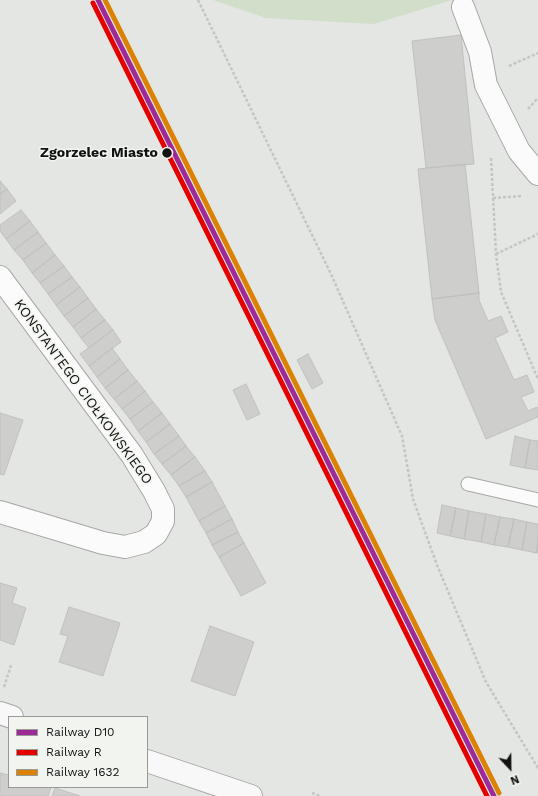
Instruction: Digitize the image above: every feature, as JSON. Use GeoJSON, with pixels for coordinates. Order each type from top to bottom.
{"type":"FeatureCollection","features":[{"type":"Feature","properties":{"kind":"main road"},"geometry":{"type":"LineString","coordinates":[[1,703],[11,716]]}},
{"type":"Feature","properties":{"kind":"main road"},"geometry":{"type":"LineString","coordinates":[[148,761],[251,796]]}},
{"type":"Feature","properties":{"kind":"street"},"geometry":{"type":"LineString","coordinates":[[463,7],[480,52],[486,85],[519,151],[538,174]]}},
{"type":"Feature","properties":{"kind":"street","name":"KONSTANTEGO CIOŁKOWSKIEGO"},"geometry":{"type":"LineString","coordinates":[[0,277],[132,455],[157,496],[163,510],[163,520],[156,534],[144,542],[125,547],[103,543],[0,512]]}},
{"type":"Feature","properties":{"kind":"lane"},"geometry":{"type":"LineString","coordinates":[[468,484],[538,500]]}},
{"type":"Feature","properties":{"kind":"path"},"geometry":{"type":"LineString","coordinates":[[198,0],[331,274],[402,436],[413,499],[437,565],[486,682],[538,768]]}},
{"type":"Feature","properties":{"kind":"path"},"geometry":{"type":"LineString","coordinates":[[491,157],[496,254],[501,292],[538,379]]}},
{"type":"Feature","properties":{"kind":"path"},"geometry":{"type":"LineString","coordinates":[[493,198],[523,196]]}},
{"type":"Feature","properties":{"kind":"path"},"geometry":{"type":"LineString","coordinates":[[496,254],[538,234]]}},
{"type":"Feature","properties":{"kind":"path"},"geometry":{"type":"LineString","coordinates":[[1,703],[11,665]]}},
{"type":"Feature","properties":{"kind":"path"},"geometry":{"type":"LineString","coordinates":[[312,793],[320,796]]}},
{"type":"Feature","properties":{"kind":"green space"},"geometry":{"type":"Polygon","coordinates":[[[213,0],[452,0],[374,24],[266,18],[213,0]]]}},
{"type":"Feature","properties":{"kind":"building"},"geometry":{"type":"Polygon","coordinates":[[[461,35],[474,164],[426,168],[412,41],[461,35]]]}},
{"type":"Feature","properties":{"kind":"building"},"geometry":{"type":"Polygon","coordinates":[[[465,164],[479,293],[432,299],[418,169],[465,164]]]}},
{"type":"Feature","properties":{"kind":"building"},"geometry":{"type":"Polygon","coordinates":[[[0,181],[7,189],[0,194],[0,181]]]}},
{"type":"Feature","properties":{"kind":"building"},"geometry":{"type":"Polygon","coordinates":[[[7,189],[16,201],[0,214],[0,194],[7,189]]]}},
{"type":"Feature","properties":{"kind":"building"},"geometry":{"type":"Polygon","coordinates":[[[21,210],[30,221],[6,239],[0,231],[0,225],[21,210]]]}},
{"type":"Feature","properties":{"kind":"building"},"geometry":{"type":"Polygon","coordinates":[[[30,221],[38,232],[14,250],[6,239],[30,221]]]}},
{"type":"Feature","properties":{"kind":"building"},"geometry":{"type":"Polygon","coordinates":[[[38,232],[46,243],[23,260],[14,250],[38,232]]]}},
{"type":"Feature","properties":{"kind":"building"},"geometry":{"type":"Polygon","coordinates":[[[46,243],[55,255],[32,273],[23,260],[46,243]]]}},
{"type":"Feature","properties":{"kind":"building"},"geometry":{"type":"Polygon","coordinates":[[[55,255],[64,266],[40,283],[32,273],[55,255]]]}},
{"type":"Feature","properties":{"kind":"building"},"geometry":{"type":"Polygon","coordinates":[[[64,266],[72,277],[48,294],[40,283],[64,266]]]}},
{"type":"Feature","properties":{"kind":"building"},"geometry":{"type":"Polygon","coordinates":[[[72,277],[80,287],[56,305],[48,294],[72,277]]]}},
{"type":"Feature","properties":{"kind":"building"},"geometry":{"type":"Polygon","coordinates":[[[80,287],[88,298],[64,316],[56,305],[80,287]]]}},
{"type":"Feature","properties":{"kind":"building"},"geometry":{"type":"Polygon","coordinates":[[[479,293],[479,300],[488,321],[501,316],[508,332],[495,338],[514,380],[527,375],[534,392],[521,397],[528,411],[537,407],[538,409],[538,417],[486,439],[435,320],[432,299],[479,293]]]}},
{"type":"Feature","properties":{"kind":"building"},"geometry":{"type":"Polygon","coordinates":[[[88,298],[96,309],[73,327],[64,316],[88,298]]]}},
{"type":"Feature","properties":{"kind":"building"},"geometry":{"type":"Polygon","coordinates":[[[96,309],[105,320],[81,338],[73,327],[96,309]]]}},
{"type":"Feature","properties":{"kind":"building"},"geometry":{"type":"Polygon","coordinates":[[[105,320],[113,330],[89,348],[81,338],[105,320]]]}},
{"type":"Feature","properties":{"kind":"building"},"geometry":{"type":"Polygon","coordinates":[[[113,330],[121,342],[89,366],[80,354],[113,330]]]}},
{"type":"Feature","properties":{"kind":"building"},"geometry":{"type":"Polygon","coordinates":[[[112,348],[120,359],[97,377],[89,366],[112,348]]]}},
{"type":"Feature","properties":{"kind":"building"},"geometry":{"type":"Polygon","coordinates":[[[308,354],[323,383],[312,389],[297,360],[308,354]]]}},
{"type":"Feature","properties":{"kind":"building"},"geometry":{"type":"Polygon","coordinates":[[[120,359],[128,370],[105,388],[97,377],[120,359]]]}},
{"type":"Feature","properties":{"kind":"building"},"geometry":{"type":"Polygon","coordinates":[[[128,370],[137,381],[114,399],[105,388],[128,370]]]}},
{"type":"Feature","properties":{"kind":"building"},"geometry":{"type":"Polygon","coordinates":[[[137,381],[145,391],[122,409],[114,399],[137,381]]]}},
{"type":"Feature","properties":{"kind":"building"},"geometry":{"type":"Polygon","coordinates":[[[246,384],[260,414],[247,420],[233,390],[246,384]]]}},
{"type":"Feature","properties":{"kind":"building"},"geometry":{"type":"Polygon","coordinates":[[[145,391],[153,402],[130,419],[122,409],[145,391]]]}},
{"type":"Feature","properties":{"kind":"building"},"geometry":{"type":"Polygon","coordinates":[[[153,402],[162,413],[138,431],[130,419],[153,402]]]}},
{"type":"Feature","properties":{"kind":"building"},"geometry":{"type":"Polygon","coordinates":[[[0,413],[23,420],[4,475],[0,474],[0,413]]]}},
{"type":"Feature","properties":{"kind":"building"},"geometry":{"type":"Polygon","coordinates":[[[162,413],[170,424],[146,442],[138,431],[162,413]]]}},
{"type":"Feature","properties":{"kind":"building"},"geometry":{"type":"Polygon","coordinates":[[[170,424],[179,436],[154,454],[146,442],[170,424]]]}},
{"type":"Feature","properties":{"kind":"building"},"geometry":{"type":"Polygon","coordinates":[[[179,436],[186,446],[162,464],[154,454],[179,436]]]}},
{"type":"Feature","properties":{"kind":"building"},"geometry":{"type":"Polygon","coordinates":[[[515,436],[530,440],[525,468],[510,465],[515,436]]]}},
{"type":"Feature","properties":{"kind":"building"},"geometry":{"type":"Polygon","coordinates":[[[530,440],[538,441],[538,470],[525,468],[530,440]]]}},
{"type":"Feature","properties":{"kind":"building"},"geometry":{"type":"Polygon","coordinates":[[[186,446],[195,457],[171,475],[162,464],[186,446]]]}},
{"type":"Feature","properties":{"kind":"building"},"geometry":{"type":"Polygon","coordinates":[[[195,457],[205,471],[179,486],[171,475],[195,457]]]}},
{"type":"Feature","properties":{"kind":"building"},"geometry":{"type":"Polygon","coordinates":[[[205,471],[212,482],[186,497],[179,486],[205,471]]]}},
{"type":"Feature","properties":{"kind":"building"},"geometry":{"type":"Polygon","coordinates":[[[212,482],[225,506],[199,521],[186,497],[212,482]]]}},
{"type":"Feature","properties":{"kind":"building"},"geometry":{"type":"Polygon","coordinates":[[[442,505],[456,508],[450,536],[437,533],[442,505]]]}},
{"type":"Feature","properties":{"kind":"building"},"geometry":{"type":"Polygon","coordinates":[[[225,506],[232,519],[206,533],[199,521],[225,506]]]}},
{"type":"Feature","properties":{"kind":"building"},"geometry":{"type":"Polygon","coordinates":[[[456,508],[469,511],[464,539],[450,536],[456,508]]]}},
{"type":"Feature","properties":{"kind":"building"},"geometry":{"type":"Polygon","coordinates":[[[469,511],[486,514],[481,542],[464,539],[469,511]]]}},
{"type":"Feature","properties":{"kind":"building"},"geometry":{"type":"Polygon","coordinates":[[[486,514],[500,517],[494,545],[481,542],[486,514]]]}},
{"type":"Feature","properties":{"kind":"building"},"geometry":{"type":"Polygon","coordinates":[[[500,517],[514,519],[508,547],[494,545],[500,517]]]}},
{"type":"Feature","properties":{"kind":"building"},"geometry":{"type":"Polygon","coordinates":[[[232,519],[238,532],[212,545],[206,533],[232,519]]]}},
{"type":"Feature","properties":{"kind":"building"},"geometry":{"type":"Polygon","coordinates":[[[514,519],[527,522],[522,550],[508,547],[514,519]]]}},
{"type":"Feature","properties":{"kind":"building"},"geometry":{"type":"Polygon","coordinates":[[[527,522],[538,524],[536,553],[522,550],[527,522]]]}},
{"type":"Feature","properties":{"kind":"building"},"geometry":{"type":"Polygon","coordinates":[[[238,532],[244,543],[219,557],[212,545],[238,532]]]}},
{"type":"Feature","properties":{"kind":"building"},"geometry":{"type":"Polygon","coordinates":[[[538,541],[538,553],[536,553],[538,541]]]}},
{"type":"Feature","properties":{"kind":"building"},"geometry":{"type":"Polygon","coordinates":[[[244,543],[266,583],[241,596],[219,557],[244,543]]]}},
{"type":"Feature","properties":{"kind":"building"},"geometry":{"type":"Polygon","coordinates":[[[0,583],[17,588],[12,603],[26,608],[14,645],[0,640],[0,583]]]}},
{"type":"Feature","properties":{"kind":"building"},"geometry":{"type":"Polygon","coordinates":[[[69,607],[120,623],[103,676],[59,662],[68,636],[60,634],[69,607]]]}},
{"type":"Feature","properties":{"kind":"building"},"geometry":{"type":"Polygon","coordinates":[[[210,626],[254,642],[235,696],[191,681],[210,626]]]}},
{"type":"Feature","properties":{"kind":"building"},"geometry":{"type":"Polygon","coordinates":[[[0,773],[8,775],[8,788],[51,788],[48,796],[0,796],[0,773]]]}},
{"type":"Feature","properties":{"kind":"building"},"geometry":{"type":"Polygon","coordinates":[[[55,788],[80,796],[52,796],[55,788]]]}},
{"type":"Feature","properties":{"kind":"rail line","name":"D10"},"geometry":{"type":"LineString","coordinates":[[98,0],[494,796]]}},
{"type":"Feature","properties":{"kind":"rail line","name":"1632"},"geometry":{"type":"LineString","coordinates":[[105,0],[499,793]]}},
{"type":"Feature","properties":{"kind":"rail line","name":"R"},"geometry":{"type":"LineString","coordinates":[[93,3],[487,796]]}},
{"type":"Feature","properties":{"kind":"place","name":"Zgorzelec Miasto"},"geometry":{"type":"Point","coordinates":[167,153]}}]}
